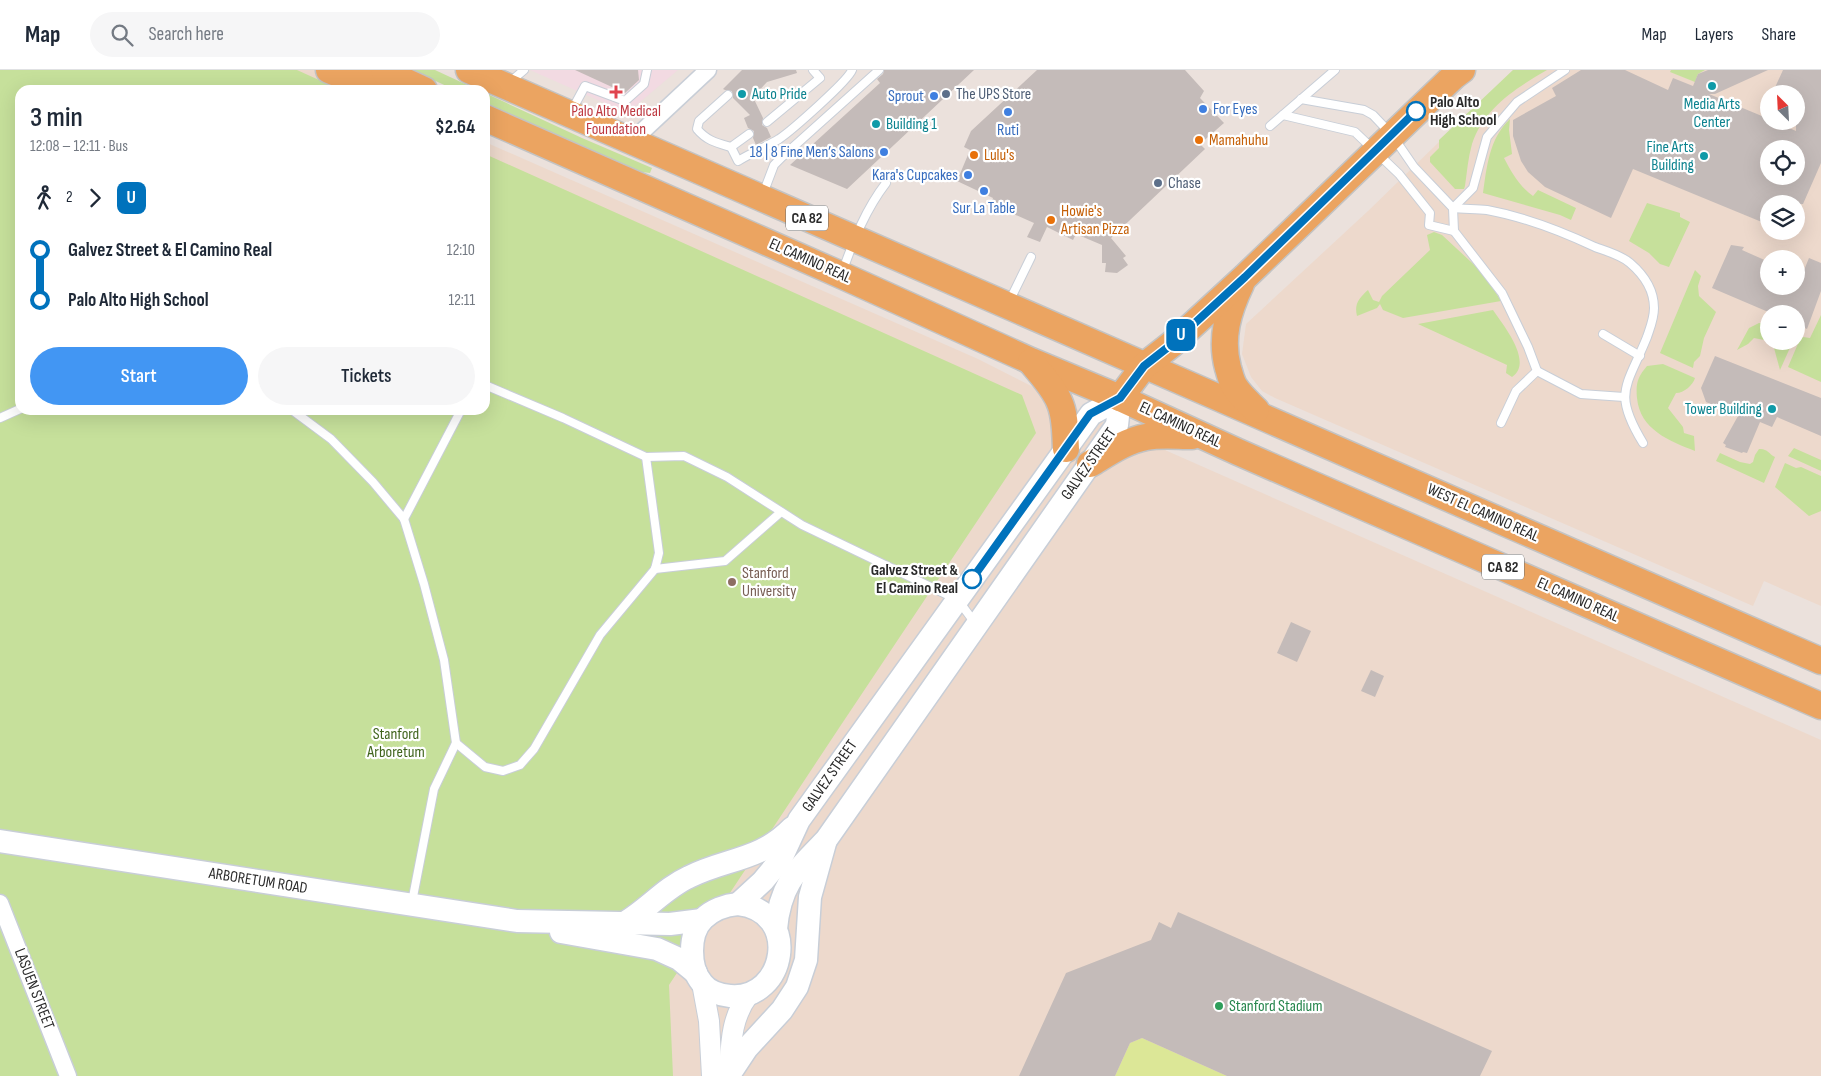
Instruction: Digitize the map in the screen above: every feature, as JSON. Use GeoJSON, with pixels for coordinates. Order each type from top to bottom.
{"type":"FeatureCollection","features":[{"type":"Feature","properties":{"kind":"main road"},"geometry":{"type":"LineString","coordinates":[[329,70],[360,83],[401,80]]}},
{"type":"Feature","properties":{"kind":"main road","name":"CA 82"},"geometry":{"type":"LineString","coordinates":[[470,70],[515,78],[570,114],[1144,366]]}},
{"type":"Feature","properties":{"kind":"main road"},"geometry":{"type":"LineString","coordinates":[[1120,398],[1144,366],[1172,344],[1245,277],[1457,72]]}},
{"type":"Feature","properties":{"kind":"main road","name":"EL CAMINO REAL"},"geometry":{"type":"LineString","coordinates":[[490,120],[841,275],[1030,361],[1120,398],[1201,436],[1821,706]]}},
{"type":"Feature","properties":{"kind":"main road"},"geometry":{"type":"LineString","coordinates":[[1245,277],[1233,300],[1226,324],[1225,346],[1227,362],[1234,386],[1264,417]]}},
{"type":"Feature","properties":{"kind":"main road"},"geometry":{"type":"LineString","coordinates":[[1030,361],[1047,382],[1059,402],[1063,416],[1066,449]]}},
{"type":"Feature","properties":{"kind":"main road","name":"WEST EL CAMINO REAL"},"geometry":{"type":"LineString","coordinates":[[1144,366],[1821,661]]}},
{"type":"Feature","properties":{"kind":"main road","name":"GALVEZ STREET"},"geometry":{"type":"LineString","coordinates":[[738,904],[763,880],[780,859],[800,820],[1090,414],[1120,398]]}},
{"type":"Feature","properties":{"kind":"main road","name":"GALVEZ STREET"},"geometry":{"type":"LineString","coordinates":[[776,929],[782,896],[794,874],[826,840],[1117,425],[1120,398]]}},
{"type":"Feature","properties":{"kind":"main road"},"geometry":{"type":"LineString","coordinates":[[1090,464],[1123,445],[1141,438],[1201,436]]}},
{"type":"Feature","properties":{"kind":"main road"},"geometry":{"type":"LineString","coordinates":[[626,922],[642,912],[664,892],[689,877],[767,849],[781,839],[800,820]]}},
{"type":"Feature","properties":{"kind":"main road","name":"ARBORETUM ROAD"},"geometry":{"type":"LineString","coordinates":[[0,840],[411,906],[517,921],[670,924],[702,920]]}},
{"type":"Feature","properties":{"kind":"main road"},"geometry":{"type":"LineString","coordinates":[[723,1076],[782,1010],[797,987],[806,960],[810,898],[826,840]]}},
{"type":"Feature","properties":{"kind":"main road"},"geometry":{"type":"LineString","coordinates":[[738,904],[749,905],[759,910],[768,917],[776,929],[779,946],[777,964],[773,973],[760,988],[749,994],[739,996],[718,994],[699,978],[692,954],[694,936],[702,920],[717,910],[738,904]]}},
{"type":"Feature","properties":{"kind":"main road","name":"ARBORETUM ROAD"},"geometry":{"type":"LineString","coordinates":[[517,921],[539,928],[656,949],[672,955],[699,978]]}},
{"type":"Feature","properties":{"kind":"street"},"geometry":{"type":"LineString","coordinates":[[632,142],[708,70]]}},
{"type":"Feature","properties":{"kind":"street","name":"LASUEN STREET"},"geometry":{"type":"LineString","coordinates":[[0,902],[68,1076]]}},
{"type":"Feature","properties":{"kind":"street"},"geometry":{"type":"LineString","coordinates":[[699,978],[723,1076]]}},
{"type":"Feature","properties":{"kind":"street"},"geometry":{"type":"LineString","coordinates":[[723,1076],[734,1024],[749,994]]}},
{"type":"Feature","properties":{"kind":"lane"},"geometry":{"type":"LineString","coordinates":[[570,114],[585,86],[625,101],[644,84],[647,70]]}},
{"type":"Feature","properties":{"kind":"lane"},"geometry":{"type":"LineString","coordinates":[[767,122],[820,78],[813,70]]}},
{"type":"Feature","properties":{"kind":"lane"},"geometry":{"type":"LineString","coordinates":[[731,146],[738,161],[778,139],[850,76],[852,70]]}},
{"type":"Feature","properties":{"kind":"lane"},"geometry":{"type":"LineString","coordinates":[[761,198],[774,165],[879,70]]}},
{"type":"Feature","properties":{"kind":"lane"},"geometry":{"type":"LineString","coordinates":[[1270,126],[1335,70]]}},
{"type":"Feature","properties":{"kind":"lane"},"geometry":{"type":"LineString","coordinates":[[1453,208],[1472,188],[1488,136],[1517,102],[1565,70]]}},
{"type":"Feature","properties":{"kind":"lane"},"geometry":{"type":"LineString","coordinates":[[728,95],[699,121],[697,130],[705,138],[716,143],[731,146],[749,134]]}},
{"type":"Feature","properties":{"kind":"lane"},"geometry":{"type":"LineString","coordinates":[[1301,99],[1364,110],[1373,115],[1399,174],[1430,213],[1429,225],[1454,231]]}},
{"type":"Feature","properties":{"kind":"lane"},"geometry":{"type":"LineString","coordinates":[[1283,115],[1355,132],[1384,143],[1414,167],[1453,208],[1454,231],[1502,292],[1528,347],[1537,372],[1581,394],[1624,397]]}},
{"type":"Feature","properties":{"kind":"lane"},"geometry":{"type":"LineString","coordinates":[[841,275],[854,239],[875,197],[886,183]]}},
{"type":"Feature","properties":{"kind":"lane"},"geometry":{"type":"LineString","coordinates":[[1453,208],[1487,210],[1552,227],[1628,261],[1642,275],[1652,292],[1652,323],[1640,356],[1627,380],[1624,397],[1631,422],[1643,443]]}},
{"type":"Feature","properties":{"kind":"lane"},"geometry":{"type":"LineString","coordinates":[[1007,306],[1031,257]]}},
{"type":"Feature","properties":{"kind":"lane"},"geometry":{"type":"LineString","coordinates":[[1603,334],[1640,356]]}},
{"type":"Feature","properties":{"kind":"lane"},"geometry":{"type":"LineString","coordinates":[[1501,423],[1516,391],[1537,372]]}},
{"type":"Feature","properties":{"kind":"lane"},"geometry":{"type":"LineString","coordinates":[[490,387],[563,418],[646,457],[684,456],[727,477],[802,525],[958,600],[976,626]]}},
{"type":"Feature","properties":{"kind":"lane"},"geometry":{"type":"LineString","coordinates":[[0,418],[15,411]]}},
{"type":"Feature","properties":{"kind":"lane"},"geometry":{"type":"LineString","coordinates":[[299,415],[331,439],[373,482],[404,519],[424,584],[444,660],[456,743],[434,789],[411,906]]}},
{"type":"Feature","properties":{"kind":"lane"},"geometry":{"type":"LineString","coordinates":[[404,519],[459,415]]}},
{"type":"Feature","properties":{"kind":"lane"},"geometry":{"type":"LineString","coordinates":[[456,743],[484,767],[503,771],[520,765],[534,749],[600,635],[655,569],[659,553],[646,457]]}},
{"type":"Feature","properties":{"kind":"lane"},"geometry":{"type":"LineString","coordinates":[[655,569],[726,561],[781,512]]}},
{"type":"Feature","properties":{"kind":"shaded area","name":"Stanford University"},"geometry":{"type":"Polygon","coordinates":[[[0,70],[320,70],[354,85],[15,85],[15,415],[490,415],[490,144],[978,359],[1106,424],[1821,740],[1821,1076],[0,1076],[0,70]]]}},
{"type":"Feature","properties":{"kind":"shaded area","name":"Palo Alto Medical Foundation"},"geometry":{"type":"Polygon","coordinates":[[[530,70],[678,70],[627,113],[530,70]]]}},
{"type":"Feature","properties":{"kind":"shaded area","name":"Palo Alto High School"},"geometry":{"type":"Polygon","coordinates":[[[1513,70],[1821,70],[1821,606],[1764,581],[1753,606],[1275,398],[1262,391],[1251,377],[1242,354],[1246,324],[1368,211],[1513,70]]]}},
{"type":"Feature","properties":{"kind":"green space","name":"Stanford Arboretum"},"geometry":{"type":"Polygon","coordinates":[[[0,70],[297,70],[330,85],[15,85],[15,415],[490,415],[490,156],[1022,395],[1036,433],[669,985],[673,1076],[0,1076],[0,70]]]}},
{"type":"Feature","properties":{"kind":"green space"},"geometry":{"type":"Polygon","coordinates":[[[412,70],[435,70],[467,85],[444,85],[412,70]]]}},
{"type":"Feature","properties":{"kind":"green space"},"geometry":{"type":"Polygon","coordinates":[[[1513,70],[1547,70],[1502,100],[1484,120],[1472,144],[1464,189],[1455,189],[1430,162],[1430,157],[1439,148],[1439,140],[1513,70]]]}},
{"type":"Feature","properties":{"kind":"green space"},"geometry":{"type":"Polygon","coordinates":[[[1671,70],[1705,70],[1698,74],[1695,82],[1670,72],[1671,70]]]}},
{"type":"Feature","properties":{"kind":"green space"},"geometry":{"type":"Polygon","coordinates":[[[490,95],[652,168],[650,173],[642,172],[579,147],[490,106],[490,95]]]}},
{"type":"Feature","properties":{"kind":"green space"},"geometry":{"type":"Polygon","coordinates":[[[1510,119],[1509,130],[1512,154],[1504,158],[1513,174],[1520,184],[1533,196],[1538,190],[1576,208],[1571,220],[1560,215],[1483,193],[1493,144],[1497,135],[1510,119]]]}},
{"type":"Feature","properties":{"kind":"green space"},"geometry":{"type":"Polygon","coordinates":[[[1647,203],[1680,213],[1680,217],[1690,222],[1669,267],[1660,264],[1649,253],[1629,241],[1647,203]]]}},
{"type":"Feature","properties":{"kind":"green space"},"geometry":{"type":"Polygon","coordinates":[[[1434,232],[1442,235],[1484,274],[1501,301],[1403,318],[1383,310],[1380,304],[1377,308],[1357,316],[1357,305],[1362,296],[1368,290],[1373,300],[1379,302],[1382,296],[1430,250],[1427,235],[1434,232]]]}},
{"type":"Feature","properties":{"kind":"green space"},"geometry":{"type":"Polygon","coordinates":[[[1695,270],[1701,276],[1698,286],[1699,296],[1716,312],[1704,338],[1700,356],[1694,362],[1693,368],[1660,353],[1695,270]]]}},
{"type":"Feature","properties":{"kind":"green space"},"geometry":{"type":"Polygon","coordinates":[[[1493,310],[1515,344],[1518,353],[1520,362],[1518,370],[1512,377],[1506,373],[1507,365],[1418,324],[1493,310]]]}},
{"type":"Feature","properties":{"kind":"green space"},"geometry":{"type":"Polygon","coordinates":[[[1821,315],[1821,382],[1788,367],[1795,350],[1805,350],[1805,337],[1810,338],[1821,315]]]}},
{"type":"Feature","properties":{"kind":"green space"},"geometry":{"type":"Polygon","coordinates":[[[1760,323],[1760,339],[1754,338],[1737,350],[1749,328],[1760,323]]]}},
{"type":"Feature","properties":{"kind":"green space"},"geometry":{"type":"Polygon","coordinates":[[[1775,350],[1789,350],[1780,370],[1775,350]]]}},
{"type":"Feature","properties":{"kind":"green space"},"geometry":{"type":"Polygon","coordinates":[[[1663,364],[1695,378],[1688,388],[1676,393],[1668,408],[1683,427],[1684,433],[1694,436],[1695,451],[1658,433],[1650,426],[1639,409],[1637,384],[1639,377],[1647,366],[1663,364]]]}},
{"type":"Feature","properties":{"kind":"green space"},"geometry":{"type":"Polygon","coordinates":[[[1794,448],[1821,460],[1821,471],[1788,456],[1794,448]]]}},
{"type":"Feature","properties":{"kind":"green space"},"geometry":{"type":"Polygon","coordinates":[[[1759,449],[1766,450],[1775,457],[1764,483],[1716,461],[1720,453],[1740,462],[1750,464],[1753,462],[1759,449]]]}},
{"type":"Feature","properties":{"kind":"green space"},"geometry":{"type":"Polygon","coordinates":[[[1785,463],[1796,468],[1801,467],[1821,476],[1821,511],[1809,516],[1775,487],[1785,463]]]}},
{"type":"Feature","properties":{"kind":"green space"},"geometry":{"type":"Polygon","coordinates":[[[1142,1038],[1227,1076],[1115,1076],[1130,1043],[1142,1038]]]}},
{"type":"Feature","properties":{"kind":"building"},"geometry":{"type":"Polygon","coordinates":[[[575,70],[638,70],[639,80],[625,93],[575,70]]]}},
{"type":"Feature","properties":{"kind":"building","name":"Auto Pride"},"geometry":{"type":"Polygon","coordinates":[[[742,70],[796,70],[797,73],[767,82],[753,97],[763,118],[762,125],[767,128],[771,137],[756,145],[753,138],[754,131],[748,128],[744,118],[750,115],[733,98],[732,91],[723,89],[742,70]]]}},
{"type":"Feature","properties":{"kind":"building","name":"Building 1"},"geometry":{"type":"Polygon","coordinates":[[[884,70],[974,70],[847,189],[790,165],[880,83],[877,79],[883,74],[884,70]]]}},
{"type":"Feature","properties":{"kind":"building"},"geometry":{"type":"Polygon","coordinates":[[[1037,70],[1185,70],[1204,91],[1200,98],[1224,123],[1200,144],[1205,149],[1111,238],[1126,256],[1123,258],[1128,265],[1117,273],[1105,272],[1106,263],[1102,263],[1102,245],[1076,234],[1073,240],[1047,227],[1040,242],[1027,237],[1034,223],[991,204],[993,198],[957,181],[970,150],[964,147],[971,131],[1037,70]]]}},
{"type":"Feature","properties":{"kind":"building"},"geometry":{"type":"Polygon","coordinates":[[[1581,70],[1625,70],[1668,90],[1673,78],[1693,86],[1698,74],[1708,70],[1768,70],[1715,94],[1709,94],[1760,115],[1760,130],[1796,131],[1805,130],[1805,85],[1776,85],[1783,70],[1821,70],[1821,163],[1805,199],[1805,195],[1760,195],[1760,221],[1633,169],[1611,218],[1545,187],[1528,172],[1521,161],[1513,136],[1513,120],[1556,96],[1552,88],[1581,70]]]}},
{"type":"Feature","properties":{"kind":"building"},"geometry":{"type":"Polygon","coordinates":[[[1731,245],[1744,247],[1742,250],[1760,258],[1760,295],[1805,295],[1805,268],[1809,258],[1821,263],[1821,291],[1807,329],[1805,328],[1805,305],[1760,305],[1760,308],[1712,288],[1731,245]]]}},
{"type":"Feature","properties":{"kind":"building","name":"Tower Building"},"geometry":{"type":"Polygon","coordinates":[[[1715,356],[1821,398],[1821,436],[1777,417],[1772,427],[1760,422],[1747,453],[1725,447],[1726,445],[1723,443],[1738,416],[1706,402],[1701,388],[1715,356]]]}},
{"type":"Feature","properties":{"kind":"building"},"geometry":{"type":"Polygon","coordinates":[[[1291,622],[1311,631],[1297,662],[1277,653],[1291,622]]]}},
{"type":"Feature","properties":{"kind":"building"},"geometry":{"type":"Polygon","coordinates":[[[1371,670],[1384,676],[1375,697],[1361,691],[1371,670]]]}},
{"type":"Feature","properties":{"kind":"building","name":"Stanford Stadium"},"geometry":{"type":"Polygon","coordinates":[[[1178,912],[1492,1051],[1480,1076],[1227,1076],[1142,1038],[1130,1043],[1115,1076],[1019,1076],[1066,973],[1151,940],[1159,922],[1171,928],[1178,912]]]}},
{"type":"Feature","properties":{"kind":"bus line","name":"U"},"geometry":{"type":"LineString","coordinates":[[972,579],[1090,414],[1120,398],[1144,366],[1172,344],[1245,277],[1416,111]]}},
{"type":"Feature","properties":{"kind":"place","name":"Media Arts Center"},"geometry":{"type":"Point","coordinates":[1712,86]}},
{"type":"Feature","properties":{"kind":"place","name":"Palo Alto Medical Foundation"},"geometry":{"type":"Point","coordinates":[616,92]}},
{"type":"Feature","properties":{"kind":"place","name":"Auto Pride"},"geometry":{"type":"Point","coordinates":[742,94]}},
{"type":"Feature","properties":{"kind":"place","name":"The UPS Store"},"geometry":{"type":"Point","coordinates":[946,94]}},
{"type":"Feature","properties":{"kind":"place","name":"Sprout"},"geometry":{"type":"Point","coordinates":[934,96]}},
{"type":"Feature","properties":{"kind":"place","name":"For Eyes"},"geometry":{"type":"Point","coordinates":[1203,109]}},
{"type":"Feature","properties":{"kind":"place","name":"Palo Alto High School"},"geometry":{"type":"Point","coordinates":[1416,111]}},
{"type":"Feature","properties":{"kind":"place","name":"Ruti"},"geometry":{"type":"Point","coordinates":[1008,112]}},
{"type":"Feature","properties":{"kind":"place","name":"Building 1"},"geometry":{"type":"Point","coordinates":[876,124]}},
{"type":"Feature","properties":{"kind":"place","name":"Mamahuhu"},"geometry":{"type":"Point","coordinates":[1199,140]}},
{"type":"Feature","properties":{"kind":"place","name":"18 | 8 Fine Men’s Salons"},"geometry":{"type":"Point","coordinates":[884,152]}},
{"type":"Feature","properties":{"kind":"place","name":"Lulu's"},"geometry":{"type":"Point","coordinates":[974,155]}},
{"type":"Feature","properties":{"kind":"place","name":"Fine Arts Building"},"geometry":{"type":"Point","coordinates":[1704,156]}},
{"type":"Feature","properties":{"kind":"place","name":"Kara's Cupcakes"},"geometry":{"type":"Point","coordinates":[968,175]}},
{"type":"Feature","properties":{"kind":"place","name":"Chase"},"geometry":{"type":"Point","coordinates":[1158,183]}},
{"type":"Feature","properties":{"kind":"place","name":"Sur La Table"},"geometry":{"type":"Point","coordinates":[984,191]}},
{"type":"Feature","properties":{"kind":"place","name":"Howie's Artisan Pizza"},"geometry":{"type":"Point","coordinates":[1051,220]}},
{"type":"Feature","properties":{"kind":"place","name":"Tower Building"},"geometry":{"type":"Point","coordinates":[1772,409]}},
{"type":"Feature","properties":{"kind":"place","name":"Galvez Street & El Camino Real"},"geometry":{"type":"Point","coordinates":[972,579]}},
{"type":"Feature","properties":{"kind":"place","name":"Stanford University"},"geometry":{"type":"Point","coordinates":[732,582]}},
{"type":"Feature","properties":{"kind":"place","name":"Stanford Stadium"},"geometry":{"type":"Point","coordinates":[1219,1006]}}]}
